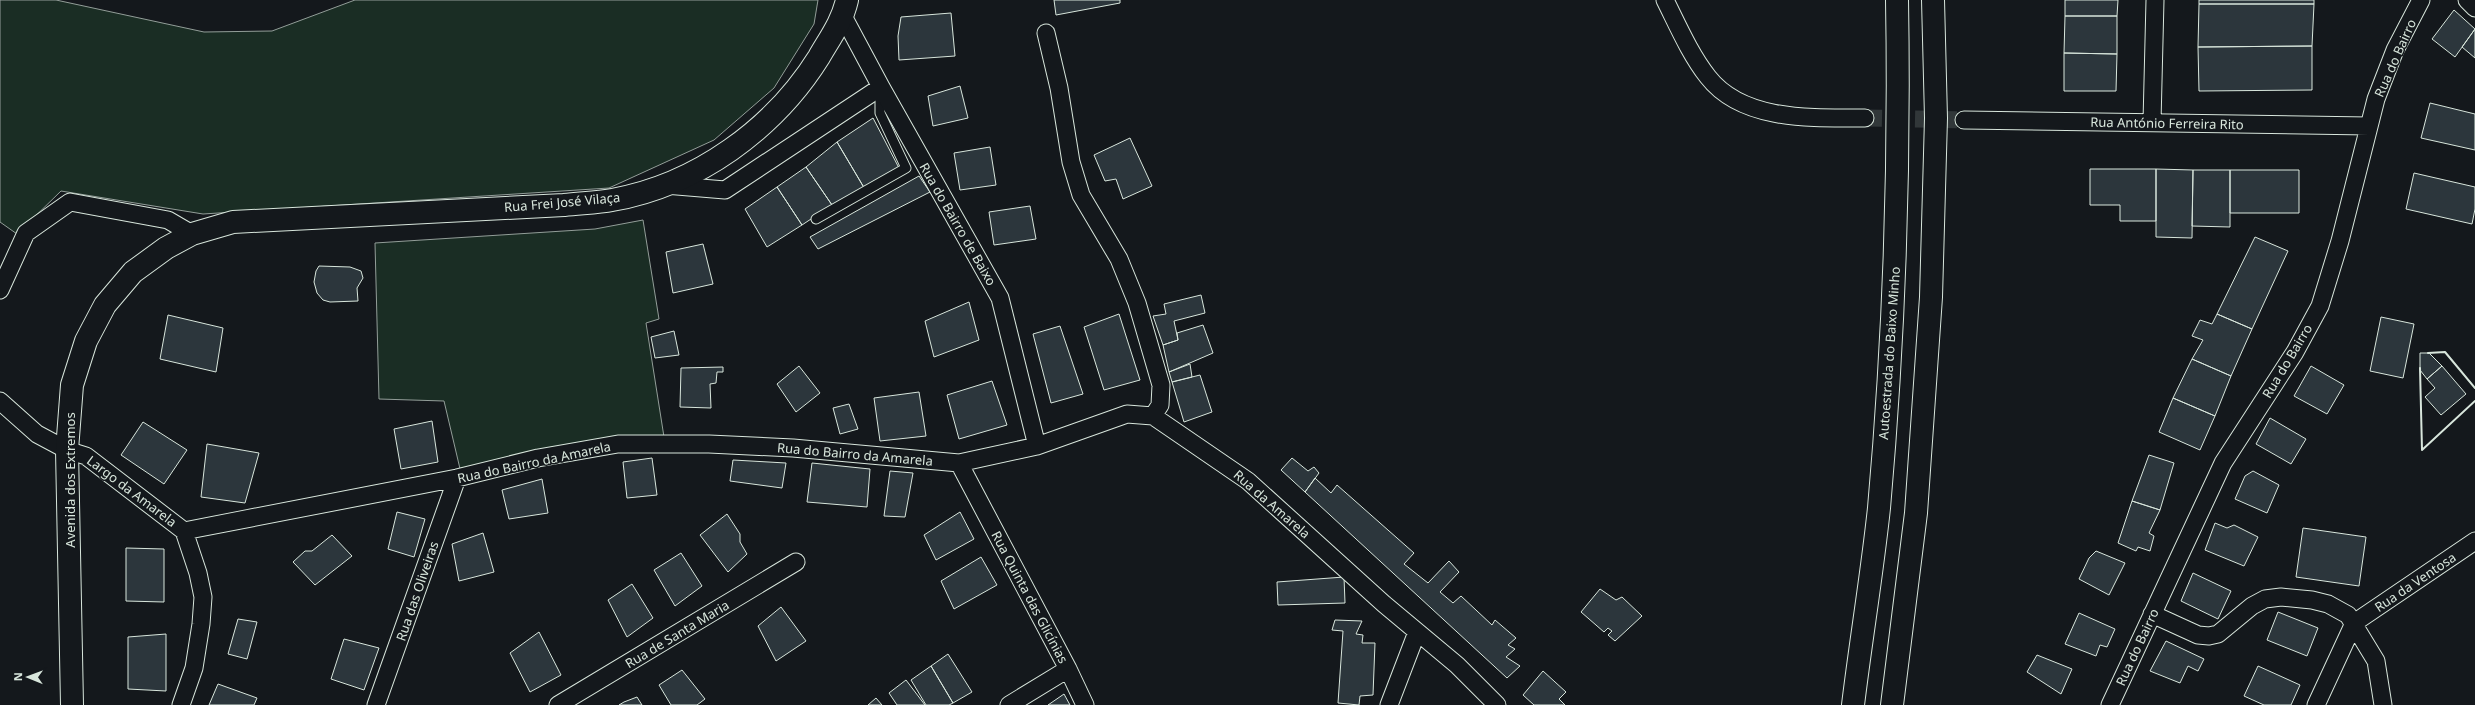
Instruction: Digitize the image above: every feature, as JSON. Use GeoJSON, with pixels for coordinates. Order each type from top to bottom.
{"type":"FeatureCollection","features":[{"type":"Feature","properties":{"kind":"main road","name":"Autoestrada do Baixo Minho"},"geometry":{"type":"LineString","coordinates":[[1853,705],[1878,508],[1893,296],[1899,114],[1897,0]]}},
{"type":"Feature","properties":{"kind":"main road"},"geometry":{"type":"LineString","coordinates":[[1892,705],[1916,513],[1931,297],[1936,118],[1933,0]]}},
{"type":"Feature","properties":{"kind":"main road","name":"Rua Frei José Vilaça"},"geometry":{"type":"LineString","coordinates":[[192,234],[233,222],[564,205],[613,200],[665,185],[711,163],[759,129],[804,81],[845,8]]}},
{"type":"Feature","properties":{"kind":"main road","name":"Avenida dos Extremos"},"geometry":{"type":"LineString","coordinates":[[72,705],[67,450],[72,385],[86,340],[105,305],[133,272],[166,248],[192,234]]}},
{"type":"Feature","properties":{"kind":"street"},"geometry":{"type":"LineString","coordinates":[[1665,0],[1684,38],[1708,78],[1733,100],[1762,110],[1789,115],[1819,118],[1865,118]]}},
{"type":"Feature","properties":{"kind":"street"},"geometry":{"type":"LineString","coordinates":[[2152,122],[2155,0]]}},
{"type":"Feature","properties":{"kind":"street","name":"Rua do Bairro"},"geometry":{"type":"LineString","coordinates":[[2110,705],[2223,463],[2295,352],[2320,306],[2340,241],[2376,99],[2395,50],[2421,0]]}},
{"type":"Feature","properties":{"kind":"street"},"geometry":{"type":"LineString","coordinates":[[2467,0],[2475,8]]}},
{"type":"Feature","properties":{"kind":"street","name":"Rua do Bairro de Baixo"},"geometry":{"type":"LineString","coordinates":[[845,8],[880,88],[1000,298],[1036,446]]}},
{"type":"Feature","properties":{"kind":"street"},"geometry":{"type":"LineString","coordinates":[[1046,33],[1059,88],[1073,169],[1081,195],[1119,259],[1137,303],[1161,384],[1160,405],[1152,416]]}},
{"type":"Feature","properties":{"kind":"street"},"geometry":{"type":"LineString","coordinates":[[665,185],[725,190],[880,88]]}},
{"type":"Feature","properties":{"kind":"street","name":"Rua António Ferreira Rito"},"geometry":{"type":"LineString","coordinates":[[1964,120],[2369,126]]}},
{"type":"Feature","properties":{"kind":"street"},"geometry":{"type":"LineString","coordinates":[[0,290],[26,232],[70,202],[168,220],[192,234]]}},
{"type":"Feature","properties":{"kind":"street","name":"Largo da Amarela"},"geometry":{"type":"LineString","coordinates":[[0,401],[37,434],[67,450],[86,456],[184,531],[198,573],[203,597],[202,624],[194,668],[181,705]]}},
{"type":"Feature","properties":{"kind":"street","name":"Rua da Amarela"},"geometry":{"type":"LineString","coordinates":[[959,464],[1036,446],[1127,414],[1152,416],[1248,481],[1417,632],[1457,665],[1497,705]]}},
{"type":"Feature","properties":{"kind":"street","name":"Rua do Bairro da Amarela"},"geometry":{"type":"LineString","coordinates":[[184,531],[457,478],[538,458],[618,444],[710,444],[793,448],[959,464]]}},
{"type":"Feature","properties":{"kind":"street","name":"Rua Quinta das Glicínias"},"geometry":{"type":"LineString","coordinates":[[959,464],[1068,669],[1009,705]]}},
{"type":"Feature","properties":{"kind":"street","name":"Rua das Oliveiras"},"geometry":{"type":"LineString","coordinates":[[376,705],[457,478]]}},
{"type":"Feature","properties":{"kind":"street","name":"Rua da Ventosa"},"geometry":{"type":"LineString","coordinates":[[2354,623],[2475,541]]}},
{"type":"Feature","properties":{"kind":"street","name":"Rua de Santa Maria"},"geometry":{"type":"LineString","coordinates":[[558,705],[796,562]]}},
{"type":"Feature","properties":{"kind":"street"},"geometry":{"type":"LineString","coordinates":[[2152,614],[2198,635],[2209,636],[2218,634],[2252,606],[2265,599],[2280,597],[2312,600],[2328,604],[2340,609],[2354,623],[2376,662],[2383,705]]}},
{"type":"Feature","properties":{"kind":"street"},"geometry":{"type":"LineString","coordinates":[[2316,705],[2354,623]]}},
{"type":"Feature","properties":{"kind":"street"},"geometry":{"type":"LineString","coordinates":[[1389,705],[1417,632]]}},
{"type":"Feature","properties":{"kind":"street"},"geometry":{"type":"LineString","coordinates":[[1068,669],[1085,705]]}},
{"type":"Feature","properties":{"kind":"lane"},"geometry":{"type":"LineString","coordinates":[[816,218],[906,168],[880,113],[880,88]]}},
{"type":"Feature","properties":{"kind":"green space"},"geometry":{"type":"Polygon","coordinates":[[[0,0],[56,0],[204,32],[272,31],[355,0],[818,0],[814,24],[774,88],[714,140],[609,188],[203,214],[61,191],[17,234],[0,222],[0,0]]]}},
{"type":"Feature","properties":{"kind":"green space"},"geometry":{"type":"Polygon","coordinates":[[[643,220],[659,319],[646,323],[664,437],[461,473],[444,401],[379,399],[375,243],[595,229],[643,220]]]}},
{"type":"Feature","properties":{"kind":"building"},"geometry":{"type":"Polygon","coordinates":[[[1054,0],[1120,0],[1120,3],[1056,15],[1054,0]]]}},
{"type":"Feature","properties":{"kind":"building"},"geometry":{"type":"Polygon","coordinates":[[[2065,0],[2118,0],[2117,16],[2065,16],[2065,0]]]}},
{"type":"Feature","properties":{"kind":"building"},"geometry":{"type":"Polygon","coordinates":[[[2199,0],[2314,0],[2314,4],[2199,4],[2199,0]]]}},
{"type":"Feature","properties":{"kind":"building"},"geometry":{"type":"Polygon","coordinates":[[[2199,4],[2314,4],[2312,46],[2198,47],[2199,4]]]}},
{"type":"Feature","properties":{"kind":"building"},"geometry":{"type":"Polygon","coordinates":[[[2454,10],[2475,29],[2455,57],[2432,39],[2454,10]]]}},
{"type":"Feature","properties":{"kind":"building"},"geometry":{"type":"Polygon","coordinates":[[[951,13],[955,56],[899,60],[898,36],[901,17],[951,13]]]}},
{"type":"Feature","properties":{"kind":"building"},"geometry":{"type":"Polygon","coordinates":[[[2065,16],[2117,16],[2117,54],[2064,53],[2065,16]]]}},
{"type":"Feature","properties":{"kind":"building"},"geometry":{"type":"Polygon","coordinates":[[[2475,29],[2475,58],[2462,47],[2475,29]]]}},
{"type":"Feature","properties":{"kind":"building"},"geometry":{"type":"Polygon","coordinates":[[[2312,46],[2312,90],[2199,91],[2198,47],[2312,46]]]}},
{"type":"Feature","properties":{"kind":"building"},"geometry":{"type":"Polygon","coordinates":[[[2064,53],[2117,54],[2116,91],[2064,91],[2064,53]]]}},
{"type":"Feature","properties":{"kind":"building"},"geometry":{"type":"Polygon","coordinates":[[[960,86],[968,118],[933,126],[928,96],[960,86]]]}},
{"type":"Feature","properties":{"kind":"building"},"geometry":{"type":"Polygon","coordinates":[[[2430,103],[2475,114],[2475,150],[2421,138],[2430,103]]]}},
{"type":"Feature","properties":{"kind":"building"},"geometry":{"type":"Polygon","coordinates":[[[873,118],[899,168],[866,191],[837,142],[873,118]]]}},
{"type":"Feature","properties":{"kind":"building"},"geometry":{"type":"Polygon","coordinates":[[[1130,138],[1152,186],[1123,199],[1116,179],[1105,181],[1094,155],[1130,138]]]}},
{"type":"Feature","properties":{"kind":"building"},"geometry":{"type":"Polygon","coordinates":[[[837,142],[866,191],[832,205],[806,167],[837,142]]]}},
{"type":"Feature","properties":{"kind":"building"},"geometry":{"type":"Polygon","coordinates":[[[990,147],[996,185],[960,190],[954,153],[990,147]]]}},
{"type":"Feature","properties":{"kind":"building"},"geometry":{"type":"Polygon","coordinates":[[[806,167],[832,205],[802,225],[777,187],[806,167]]]}},
{"type":"Feature","properties":{"kind":"building"},"geometry":{"type":"Polygon","coordinates":[[[2090,169],[2156,169],[2156,221],[2120,221],[2120,205],[2090,205],[2090,169]]]}},
{"type":"Feature","properties":{"kind":"building"},"geometry":{"type":"Polygon","coordinates":[[[2156,169],[2193,170],[2192,238],[2156,237],[2156,169]]]}},
{"type":"Feature","properties":{"kind":"building"},"geometry":{"type":"Polygon","coordinates":[[[2193,170],[2230,170],[2230,227],[2192,226],[2193,170]]]}},
{"type":"Feature","properties":{"kind":"building"},"geometry":{"type":"Polygon","coordinates":[[[2230,170],[2299,170],[2299,213],[2230,213],[2230,170]]]}},
{"type":"Feature","properties":{"kind":"building"},"geometry":{"type":"Polygon","coordinates":[[[2414,173],[2475,187],[2475,209],[2472,224],[2406,209],[2414,173]]]}},
{"type":"Feature","properties":{"kind":"building"},"geometry":{"type":"Polygon","coordinates":[[[919,176],[930,192],[818,249],[810,237],[919,176]]]}},
{"type":"Feature","properties":{"kind":"building"},"geometry":{"type":"Polygon","coordinates":[[[777,187],[802,225],[767,247],[745,209],[777,187]]]}},
{"type":"Feature","properties":{"kind":"building"},"geometry":{"type":"Polygon","coordinates":[[[1030,206],[1036,239],[994,245],[989,212],[1030,206]]]}},
{"type":"Feature","properties":{"kind":"building"},"geometry":{"type":"Polygon","coordinates":[[[2255,237],[2288,251],[2252,329],[2217,314],[2255,237]]]}},
{"type":"Feature","properties":{"kind":"building"},"geometry":{"type":"Polygon","coordinates":[[[703,244],[713,284],[673,293],[666,252],[703,244]]]}},
{"type":"Feature","properties":{"kind":"building"},"geometry":{"type":"Polygon","coordinates":[[[319,266],[350,267],[361,271],[363,278],[357,288],[358,301],[330,302],[323,300],[317,293],[314,282],[316,271],[319,266]]]}},
{"type":"Feature","properties":{"kind":"building"},"geometry":{"type":"Polygon","coordinates":[[[1201,295],[1205,313],[1174,321],[1178,340],[1163,345],[1153,316],[1166,314],[1164,304],[1201,295]]]}},
{"type":"Feature","properties":{"kind":"building"},"geometry":{"type":"Polygon","coordinates":[[[969,302],[979,340],[934,357],[925,321],[969,302]]]}},
{"type":"Feature","properties":{"kind":"building"},"geometry":{"type":"Polygon","coordinates":[[[1119,314],[1140,380],[1104,390],[1084,327],[1119,314]]]}},
{"type":"Feature","properties":{"kind":"building"},"geometry":{"type":"Polygon","coordinates":[[[2217,314],[2252,329],[2231,376],[2192,359],[2203,340],[2192,336],[2200,320],[2212,324],[2217,314]]]}},
{"type":"Feature","properties":{"kind":"building"},"geometry":{"type":"Polygon","coordinates":[[[168,315],[223,328],[216,372],[160,359],[168,315]]]}},
{"type":"Feature","properties":{"kind":"building"},"geometry":{"type":"Polygon","coordinates":[[[2381,317],[2414,324],[2403,378],[2370,371],[2381,317]]]}},
{"type":"Feature","properties":{"kind":"building"},"geometry":{"type":"Polygon","coordinates":[[[1203,325],[1213,353],[1169,372],[1163,345],[1178,340],[1177,333],[1203,325]]]}},
{"type":"Feature","properties":{"kind":"building"},"geometry":{"type":"Polygon","coordinates":[[[1060,326],[1083,394],[1051,403],[1033,334],[1060,326]]]}},
{"type":"Feature","properties":{"kind":"building"},"geometry":{"type":"Polygon","coordinates":[[[674,331],[679,355],[655,358],[651,337],[674,331]]]}},
{"type":"Feature","properties":{"kind":"building"},"geometry":{"type":"Polygon","coordinates":[[[2420,353],[2429,353],[2442,366],[2427,379],[2420,370],[2420,353]]]}},
{"type":"Feature","properties":{"kind":"building"},"geometry":{"type":"Polygon","coordinates":[[[2192,359],[2231,376],[2215,416],[2173,398],[2192,359]]]}},
{"type":"Feature","properties":{"kind":"building"},"geometry":{"type":"Polygon","coordinates":[[[1190,364],[1192,377],[1172,382],[1169,372],[1190,364]]]}},
{"type":"Feature","properties":{"kind":"building"},"geometry":{"type":"Polygon","coordinates":[[[799,366],[820,393],[796,412],[777,384],[799,366]]]}},
{"type":"Feature","properties":{"kind":"building"},"geometry":{"type":"Polygon","coordinates":[[[2311,366],[2344,385],[2327,414],[2294,396],[2311,366]]]}},
{"type":"Feature","properties":{"kind":"building"},"geometry":{"type":"Polygon","coordinates":[[[2442,366],[2466,394],[2441,415],[2425,397],[2435,388],[2427,379],[2442,366]]]}},
{"type":"Feature","properties":{"kind":"building"},"geometry":{"type":"Polygon","coordinates":[[[723,367],[723,372],[717,372],[716,383],[710,384],[711,408],[680,407],[681,368],[723,367]]]}},
{"type":"Feature","properties":{"kind":"building"},"geometry":{"type":"Polygon","coordinates":[[[1200,375],[1212,412],[1184,422],[1172,382],[1200,375]]]}},
{"type":"Feature","properties":{"kind":"building"},"geometry":{"type":"Polygon","coordinates":[[[992,381],[1007,425],[959,439],[947,395],[992,381]]]}},
{"type":"Feature","properties":{"kind":"building"},"geometry":{"type":"Polygon","coordinates":[[[919,392],[926,436],[880,441],[874,398],[919,392]]]}},
{"type":"Feature","properties":{"kind":"building"},"geometry":{"type":"Polygon","coordinates":[[[2173,398],[2215,416],[2200,450],[2159,432],[2173,398]]]}},
{"type":"Feature","properties":{"kind":"building"},"geometry":{"type":"Polygon","coordinates":[[[849,404],[858,429],[840,434],[833,408],[849,404]]]}},
{"type":"Feature","properties":{"kind":"building"},"geometry":{"type":"Polygon","coordinates":[[[2270,418],[2306,439],[2291,464],[2256,444],[2270,418]]]}},
{"type":"Feature","properties":{"kind":"building"},"geometry":{"type":"Polygon","coordinates":[[[432,421],[438,462],[401,469],[394,429],[432,421]]]}},
{"type":"Feature","properties":{"kind":"building"},"geometry":{"type":"Polygon","coordinates":[[[143,422],[187,450],[164,484],[121,455],[143,422]]]}},
{"type":"Feature","properties":{"kind":"building"},"geometry":{"type":"Polygon","coordinates":[[[207,444],[259,453],[245,503],[201,497],[207,444]]]}},
{"type":"Feature","properties":{"kind":"building"},"geometry":{"type":"Polygon","coordinates":[[[2149,455],[2174,463],[2160,510],[2132,501],[2149,455]]]}},
{"type":"Feature","properties":{"kind":"building"},"geometry":{"type":"Polygon","coordinates":[[[652,458],[657,495],[627,498],[623,462],[652,458]]]}},
{"type":"Feature","properties":{"kind":"building"},"geometry":{"type":"Polygon","coordinates":[[[1292,458],[1308,471],[1314,467],[1319,473],[1305,492],[1281,470],[1292,458]]]}},
{"type":"Feature","properties":{"kind":"building"},"geometry":{"type":"Polygon","coordinates":[[[733,460],[786,463],[782,488],[730,481],[733,460]]]}},
{"type":"Feature","properties":{"kind":"building"},"geometry":{"type":"Polygon","coordinates":[[[812,463],[870,469],[867,507],[807,502],[812,463]]]}},
{"type":"Feature","properties":{"kind":"building"},"geometry":{"type":"Polygon","coordinates":[[[890,471],[913,473],[905,517],[884,516],[890,471]]]}},
{"type":"Feature","properties":{"kind":"building"},"geometry":{"type":"Polygon","coordinates":[[[2253,471],[2279,485],[2267,513],[2235,499],[2245,476],[2253,471]]]}},
{"type":"Feature","properties":{"kind":"building"},"geometry":{"type":"Polygon","coordinates":[[[1315,478],[1331,493],[1337,485],[1414,553],[1404,564],[1428,583],[1449,561],[1459,572],[1440,592],[1453,603],[1461,596],[1492,625],[1495,620],[1516,638],[1508,645],[1515,649],[1506,657],[1520,666],[1507,678],[1305,492],[1315,478]]]}},
{"type":"Feature","properties":{"kind":"building"},"geometry":{"type":"Polygon","coordinates":[[[542,479],[548,513],[509,519],[502,490],[542,479]]]}},
{"type":"Feature","properties":{"kind":"building"},"geometry":{"type":"Polygon","coordinates":[[[2132,501],[2160,510],[2149,533],[2154,536],[2150,551],[2138,547],[2136,551],[2118,543],[2132,501]]]}},
{"type":"Feature","properties":{"kind":"building"},"geometry":{"type":"Polygon","coordinates":[[[397,512],[425,519],[414,557],[388,549],[397,512]]]}},
{"type":"Feature","properties":{"kind":"building"},"geometry":{"type":"Polygon","coordinates":[[[960,512],[974,539],[936,560],[924,535],[960,512]]]}},
{"type":"Feature","properties":{"kind":"building"},"geometry":{"type":"Polygon","coordinates":[[[727,514],[740,534],[740,542],[747,554],[728,572],[700,535],[727,514]]]}},
{"type":"Feature","properties":{"kind":"building"},"geometry":{"type":"Polygon","coordinates":[[[2215,523],[2227,528],[2234,525],[2258,537],[2244,566],[2205,550],[2215,523]]]}},
{"type":"Feature","properties":{"kind":"building"},"geometry":{"type":"Polygon","coordinates":[[[2303,528],[2366,537],[2359,586],[2296,577],[2303,528]]]}},
{"type":"Feature","properties":{"kind":"building"},"geometry":{"type":"Polygon","coordinates":[[[483,533],[494,572],[459,581],[452,544],[483,533]]]}},
{"type":"Feature","properties":{"kind":"building"},"geometry":{"type":"Polygon","coordinates":[[[332,535],[352,556],[315,585],[293,562],[305,551],[312,551],[332,535]]]}},
{"type":"Feature","properties":{"kind":"building"},"geometry":{"type":"Polygon","coordinates":[[[126,548],[164,549],[164,602],[126,601],[126,548]]]}},
{"type":"Feature","properties":{"kind":"building"},"geometry":{"type":"Polygon","coordinates":[[[2096,551],[2125,563],[2109,595],[2079,579],[2089,558],[2096,551]]]}},
{"type":"Feature","properties":{"kind":"building"},"geometry":{"type":"Polygon","coordinates":[[[681,553],[702,586],[675,606],[654,570],[681,553]]]}},
{"type":"Feature","properties":{"kind":"building"},"geometry":{"type":"Polygon","coordinates":[[[981,557],[997,585],[954,609],[941,581],[981,557]]]}},
{"type":"Feature","properties":{"kind":"building"},"geometry":{"type":"Polygon","coordinates":[[[2193,573],[2231,591],[2218,619],[2181,601],[2193,573]]]}},
{"type":"Feature","properties":{"kind":"building"},"geometry":{"type":"Polygon","coordinates":[[[1344,577],[1345,603],[1278,605],[1277,582],[1344,577]]]}},
{"type":"Feature","properties":{"kind":"building"},"geometry":{"type":"Polygon","coordinates":[[[632,584],[653,618],[627,637],[608,600],[632,584]]]}},
{"type":"Feature","properties":{"kind":"building"},"geometry":{"type":"Polygon","coordinates":[[[1600,589],[1616,600],[1622,597],[1642,616],[1615,641],[1608,635],[1612,631],[1608,628],[1604,632],[1581,612],[1600,589]]]}},
{"type":"Feature","properties":{"kind":"building"},"geometry":{"type":"Polygon","coordinates":[[[781,607],[806,641],[776,661],[758,626],[781,607]]]}},
{"type":"Feature","properties":{"kind":"building"},"geometry":{"type":"Polygon","coordinates":[[[2278,612],[2318,628],[2307,656],[2267,640],[2278,612]]]}},
{"type":"Feature","properties":{"kind":"building"},"geometry":{"type":"Polygon","coordinates":[[[2079,613],[2115,629],[2107,647],[2100,645],[2096,656],[2065,644],[2079,613]]]}},
{"type":"Feature","properties":{"kind":"building"},"geometry":{"type":"Polygon","coordinates":[[[238,619],[257,622],[247,659],[228,654],[238,619]]]}},
{"type":"Feature","properties":{"kind":"building"},"geometry":{"type":"Polygon","coordinates":[[[1335,620],[1362,621],[1356,634],[1363,635],[1362,643],[1375,643],[1373,695],[1360,696],[1359,705],[1338,703],[1343,631],[1332,630],[1335,620]]]}},
{"type":"Feature","properties":{"kind":"building"},"geometry":{"type":"Polygon","coordinates":[[[539,632],[561,675],[530,692],[510,653],[539,632]]]}},
{"type":"Feature","properties":{"kind":"building"},"geometry":{"type":"Polygon","coordinates":[[[166,634],[166,691],[128,689],[128,637],[166,634]]]}},
{"type":"Feature","properties":{"kind":"building"},"geometry":{"type":"Polygon","coordinates":[[[344,639],[379,648],[364,690],[331,679],[344,639]]]}},
{"type":"Feature","properties":{"kind":"building"},"geometry":{"type":"Polygon","coordinates":[[[2166,641],[2204,659],[2198,671],[2188,666],[2180,683],[2150,671],[2166,641]]]}},
{"type":"Feature","properties":{"kind":"building"},"geometry":{"type":"Polygon","coordinates":[[[948,654],[972,692],[953,703],[931,666],[948,654]]]}},
{"type":"Feature","properties":{"kind":"building"},"geometry":{"type":"Polygon","coordinates":[[[2037,655],[2072,669],[2061,694],[2027,672],[2037,655]]]}},
{"type":"Feature","properties":{"kind":"building"},"geometry":{"type":"Polygon","coordinates":[[[931,666],[953,703],[949,705],[926,705],[911,680],[931,666]]]}},
{"type":"Feature","properties":{"kind":"building"},"geometry":{"type":"Polygon","coordinates":[[[2258,666],[2300,685],[2291,705],[2264,705],[2244,696],[2258,666]]]}},
{"type":"Feature","properties":{"kind":"building"},"geometry":{"type":"Polygon","coordinates":[[[682,670],[705,699],[697,705],[671,705],[659,685],[682,670]]]}},
{"type":"Feature","properties":{"kind":"building"},"geometry":{"type":"Polygon","coordinates":[[[1543,671],[1566,692],[1559,699],[1565,705],[1534,705],[1523,695],[1543,671]]]}},
{"type":"Feature","properties":{"kind":"building"},"geometry":{"type":"Polygon","coordinates":[[[906,680],[925,705],[897,705],[889,693],[906,680]]]}},
{"type":"Feature","properties":{"kind":"building"},"geometry":{"type":"Polygon","coordinates":[[[218,684],[257,698],[254,705],[209,705],[218,684]]]}},
{"type":"Feature","properties":{"kind":"building"},"geometry":{"type":"Polygon","coordinates":[[[1064,694],[1070,705],[1048,705],[1064,694]]]}},
{"type":"Feature","properties":{"kind":"building"},"geometry":{"type":"Polygon","coordinates":[[[637,697],[642,705],[619,705],[624,702],[637,697]]]}},
{"type":"Feature","properties":{"kind":"building"},"geometry":{"type":"Polygon","coordinates":[[[876,698],[882,705],[868,705],[876,698]]]}},
{"type":"Feature","properties":{"kind":"tunnel"},"geometry":{"type":"LineString","coordinates":[[1865,118],[1964,120]]}},
{"type":"Feature","properties":{"kind":"wall"},"geometry":{"type":"LineString","coordinates":[[2428,353],[2445,352],[2475,388]]}},
{"type":"Feature","properties":{"kind":"wall"},"geometry":{"type":"LineString","coordinates":[[2420,368],[2422,450],[2475,401]]}}]}
